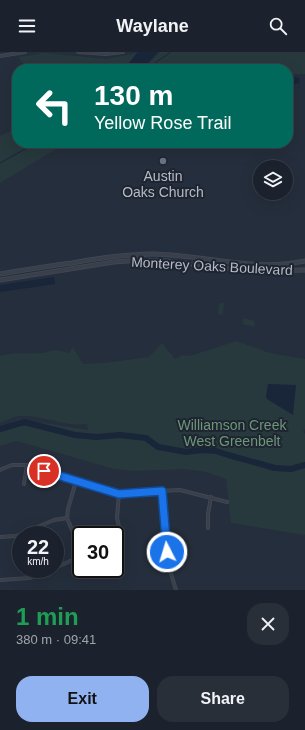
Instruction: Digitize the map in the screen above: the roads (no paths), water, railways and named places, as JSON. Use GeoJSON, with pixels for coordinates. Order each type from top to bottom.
{"type":"FeatureCollection","features":[{"type":"Feature","properties":{"kind":"street"},"geometry":{"type":"LineString","coordinates":[[0,56],[25,52]]}},
{"type":"Feature","properties":{"kind":"street"},"geometry":{"type":"LineString","coordinates":[[78,52],[106,54],[123,52]]}},
{"type":"Feature","properties":{"kind":"street","name":"Monterey Oaks Boulevard"},"geometry":{"type":"LineString","coordinates":[[0,274],[106,257],[144,254],[168,255],[239,264],[285,264],[305,261]]}},
{"type":"Feature","properties":{"kind":"street","name":"Monterey Oaks Boulevard"},"geometry":{"type":"LineString","coordinates":[[0,280],[114,262],[141,260],[167,261],[252,271],[305,270]]}},
{"type":"Feature","properties":{"kind":"street"},"geometry":{"type":"LineString","coordinates":[[0,470],[12,465],[27,465],[119,494],[180,490],[228,502]]}},
{"type":"Feature","properties":{"kind":"street"},"geometry":{"type":"LineString","coordinates":[[24,484],[27,465]]}},
{"type":"Feature","properties":{"kind":"street"},"geometry":{"type":"LineString","coordinates":[[72,528],[68,518],[68,509],[76,481]]}},
{"type":"Feature","properties":{"kind":"street"},"geometry":{"type":"LineString","coordinates":[[162,491],[169,567],[176,590]]}},
{"type":"Feature","properties":{"kind":"street"},"geometry":{"type":"LineString","coordinates":[[119,494],[117,518],[119,526]]}},
{"type":"Feature","properties":{"kind":"street"},"geometry":{"type":"LineString","coordinates":[[208,528],[208,514],[211,497]]}},
{"type":"Feature","properties":{"kind":"street"},"geometry":{"type":"LineString","coordinates":[[0,537],[22,534],[54,520],[68,518]]}},
{"type":"Feature","properties":{"kind":"street"},"geometry":{"type":"LineString","coordinates":[[0,580],[30,578]]}},
{"type":"Feature","properties":{"kind":"water"},"geometry":{"type":"Polygon","coordinates":[[[158,52],[146,64],[128,64],[137,53],[158,52]]]}},
{"type":"Feature","properties":{"kind":"water"},"geometry":{"type":"Polygon","coordinates":[[[293,77],[298,77],[300,79],[299,83],[293,85],[293,77]]]}},
{"type":"Feature","properties":{"kind":"water"},"geometry":{"type":"Polygon","coordinates":[[[54,277],[55,284],[0,292],[0,285],[54,277]]]}},
{"type":"Feature","properties":{"kind":"water"},"geometry":{"type":"Polygon","coordinates":[[[268,384],[296,385],[293,415],[267,399],[268,384]]]}},
{"type":"Feature","properties":{"kind":"waterway"},"geometry":{"type":"LineString","coordinates":[[153,64],[171,52]]}},
{"type":"Feature","properties":{"kind":"waterway"},"geometry":{"type":"LineString","coordinates":[[0,163],[27,148]]}},
{"type":"Feature","properties":{"kind":"waterway"},"geometry":{"type":"LineString","coordinates":[[0,429],[24,422],[75,435],[97,437],[120,435],[146,438],[158,447],[186,452],[202,450],[216,451],[275,468],[291,469],[305,465]]}},
{"type":"Feature","properties":{"kind":"place","name":"Austin Oaks Church"},"geometry":{"type":"Point","coordinates":[163,161]}},
{"type":"Feature","properties":{"kind":"park label","name":"Williamson Creek West Greenbelt"},"geometry":{"type":"Point","coordinates":[232,434]}}]}
